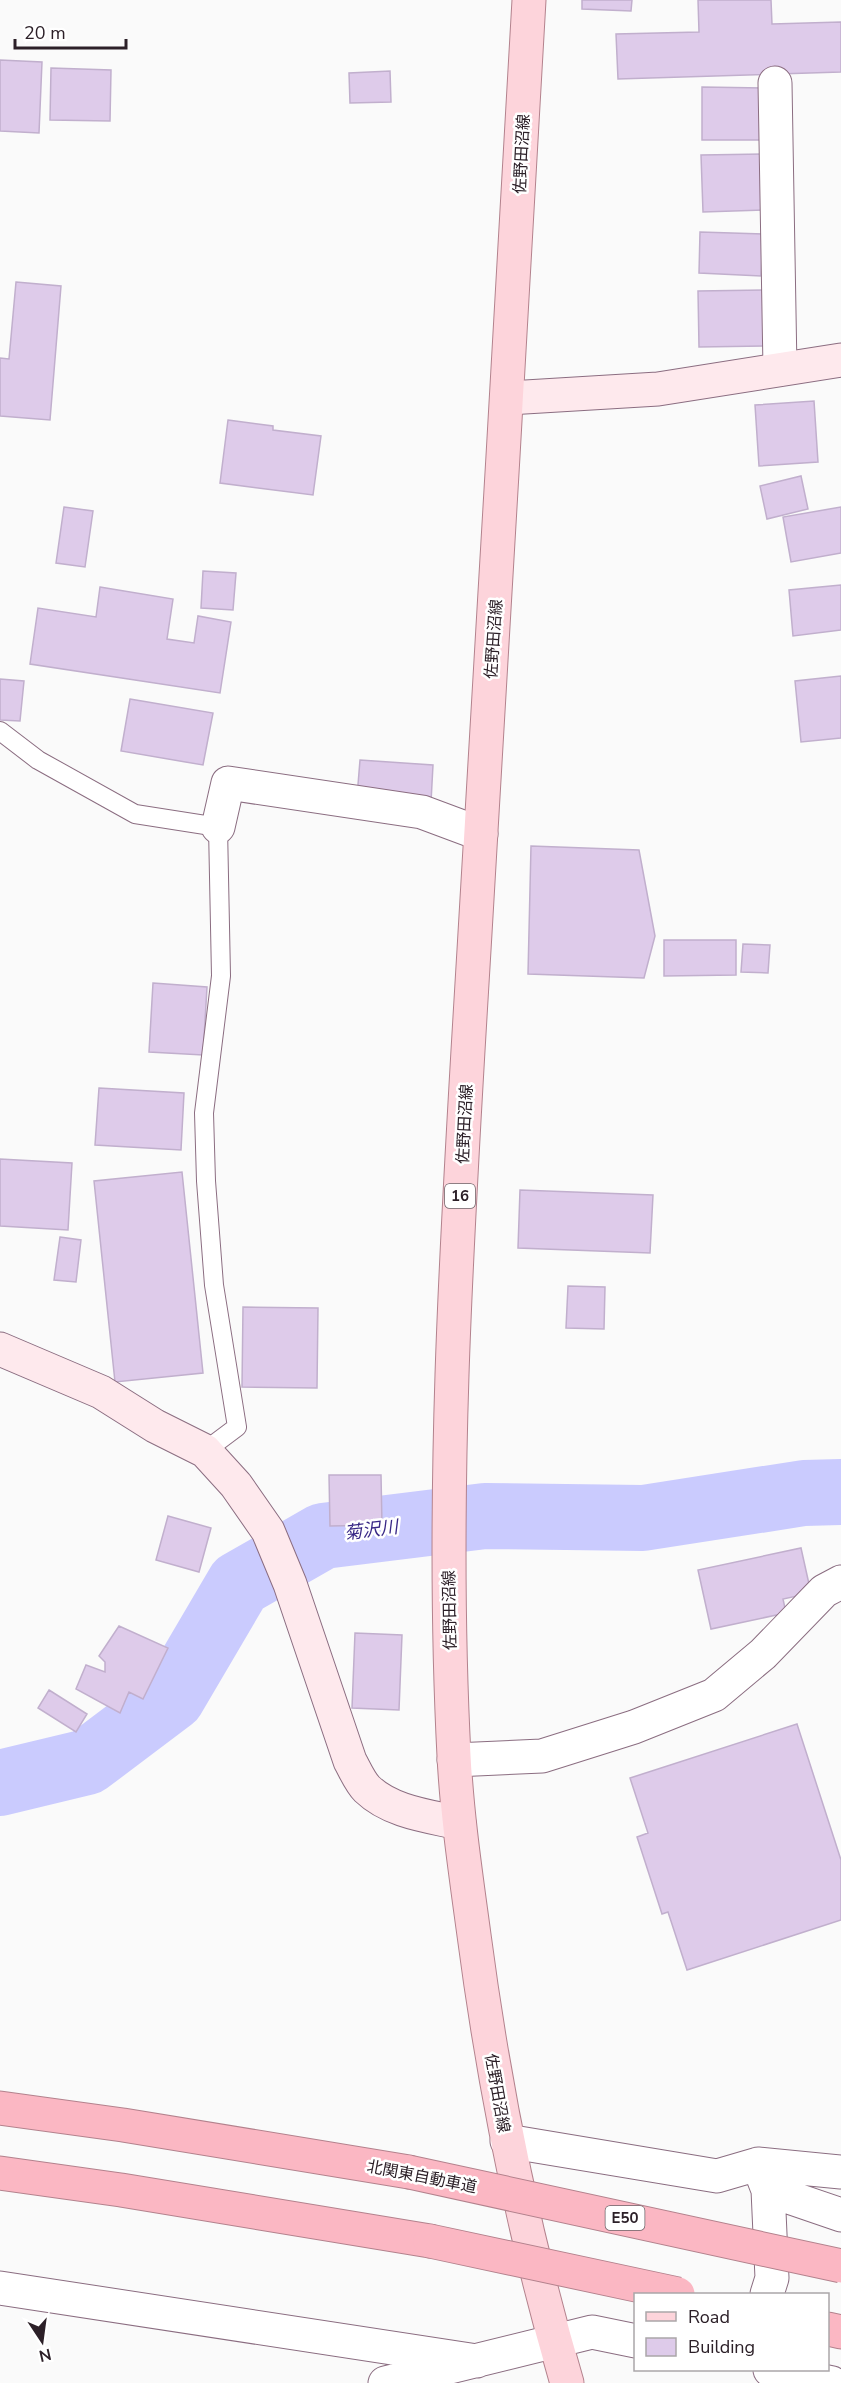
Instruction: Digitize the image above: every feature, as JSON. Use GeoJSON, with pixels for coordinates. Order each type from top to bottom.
{"type":"FeatureCollection","features":[{"type":"Feature","properties":{"kind":"highway","name":"北関東自動車道"},"geometry":{"type":"LineString","coordinates":[[0,2108],[123,2125],[409,2172],[841,2266]]}},
{"type":"Feature","properties":{"kind":"highway"},"geometry":{"type":"LineString","coordinates":[[0,2173],[132,2192],[430,2241],[669,2293]]}},
{"type":"Feature","properties":{"kind":"main road","name":"佐野田沼線"},"geometry":{"type":"LineString","coordinates":[[530,0],[452,1336],[448,1553],[454,1760],[459,1823],[494,2072],[507,2141],[554,2340],[567,2383]]}},
{"type":"Feature","properties":{"kind":"street"},"geometry":{"type":"LineString","coordinates":[[775,83],[780,369]]}},
{"type":"Feature","properties":{"kind":"street"},"geometry":{"type":"LineString","coordinates":[[508,398],[658,389],[780,369],[840,366]]}},
{"type":"Feature","properties":{"kind":"street"},"geometry":{"type":"LineString","coordinates":[[218,827],[228,783],[422,812],[481,834]]}},
{"type":"Feature","properties":{"kind":"street"},"geometry":{"type":"LineString","coordinates":[[0,1349],[101,1392],[155,1426],[205,1451],[236,1485],[268,1531],[302,1617],[350,1761],[366,1788],[383,1802],[409,1812],[459,1823]]}},
{"type":"Feature","properties":{"kind":"street"},"geometry":{"type":"LineString","coordinates":[[454,1760],[542,1756],[634,1727],[714,1695],[763,1654],[824,1592],[841,1582]]}},
{"type":"Feature","properties":{"kind":"street"},"geometry":{"type":"LineString","coordinates":[[507,2141],[717,2176],[763,2177],[841,2172]]}},
{"type":"Feature","properties":{"kind":"street"},"geometry":{"type":"LineString","coordinates":[[763,2177],[841,2215]]}},
{"type":"Feature","properties":{"kind":"street"},"geometry":{"type":"LineString","coordinates":[[763,2177],[772,2278],[768,2293]]}},
{"type":"Feature","properties":{"kind":"street"},"geometry":{"type":"LineString","coordinates":[[0,2288],[477,2361]]}},
{"type":"Feature","properties":{"kind":"street"},"geometry":{"type":"LineString","coordinates":[[385,2383],[592,2332],[634,2341]]}},
{"type":"Feature","properties":{"kind":"street"},"geometry":{"type":"LineString","coordinates":[[775,2371],[832,2383]]}},
{"type":"Feature","properties":{"kind":"lane"},"geometry":{"type":"LineString","coordinates":[[0,731],[38,760],[135,814],[218,827],[221,976],[204,1113],[206,1181],[214,1285],[237,1427],[205,1451]]}},
{"type":"Feature","properties":{"kind":"building"},"geometry":{"type":"Polygon","coordinates":[[[582,0],[632,0],[631,11],[582,9],[582,0]]]}},
{"type":"Feature","properties":{"kind":"building"},"geometry":{"type":"Polygon","coordinates":[[[698,0],[771,0],[772,24],[841,22],[841,72],[618,79],[616,34],[699,32],[698,0]]]}},
{"type":"Feature","properties":{"kind":"building"},"geometry":{"type":"Polygon","coordinates":[[[0,60],[42,62],[39,133],[0,131],[0,60]]]}},
{"type":"Feature","properties":{"kind":"building"},"geometry":{"type":"Polygon","coordinates":[[[51,68],[111,70],[110,121],[50,120],[51,68]]]}},
{"type":"Feature","properties":{"kind":"building"},"geometry":{"type":"Polygon","coordinates":[[[390,71],[391,102],[350,103],[349,73],[390,71]]]}},
{"type":"Feature","properties":{"kind":"building"},"geometry":{"type":"Polygon","coordinates":[[[702,87],[764,88],[764,140],[702,140],[702,87]]]}},
{"type":"Feature","properties":{"kind":"building"},"geometry":{"type":"Polygon","coordinates":[[[766,154],[767,210],[703,212],[701,155],[766,154]]]}},
{"type":"Feature","properties":{"kind":"building"},"geometry":{"type":"Polygon","coordinates":[[[700,232],[763,234],[761,276],[699,273],[700,232]]]}},
{"type":"Feature","properties":{"kind":"building"},"geometry":{"type":"Polygon","coordinates":[[[16,282],[61,286],[50,420],[0,416],[0,358],[9,359],[16,282]]]}},
{"type":"Feature","properties":{"kind":"building"},"geometry":{"type":"Polygon","coordinates":[[[769,290],[770,346],[699,347],[698,291],[769,290]]]}},
{"type":"Feature","properties":{"kind":"building"},"geometry":{"type":"Polygon","coordinates":[[[814,401],[818,462],[759,466],[755,405],[814,401]]]}},
{"type":"Feature","properties":{"kind":"building"},"geometry":{"type":"Polygon","coordinates":[[[228,420],[273,426],[273,430],[321,436],[313,495],[220,483],[228,420]]]}},
{"type":"Feature","properties":{"kind":"building"},"geometry":{"type":"Polygon","coordinates":[[[801,476],[808,509],[767,519],[760,486],[801,476]]]}},
{"type":"Feature","properties":{"kind":"building"},"geometry":{"type":"Polygon","coordinates":[[[64,507],[93,511],[85,567],[56,563],[64,507]]]}},
{"type":"Feature","properties":{"kind":"building"},"geometry":{"type":"Polygon","coordinates":[[[841,507],[841,553],[791,562],[783,517],[841,507]]]}},
{"type":"Feature","properties":{"kind":"building"},"geometry":{"type":"Polygon","coordinates":[[[203,571],[236,573],[233,610],[201,608],[203,571]]]}},
{"type":"Feature","properties":{"kind":"building"},"geometry":{"type":"Polygon","coordinates":[[[841,585],[841,630],[793,636],[789,590],[841,585]]]}},
{"type":"Feature","properties":{"kind":"building"},"geometry":{"type":"Polygon","coordinates":[[[100,587],[173,599],[167,639],[194,643],[198,616],[231,622],[220,693],[30,664],[38,608],[96,617],[100,587]]]}},
{"type":"Feature","properties":{"kind":"building"},"geometry":{"type":"Polygon","coordinates":[[[841,676],[841,738],[801,742],[795,681],[841,676]]]}},
{"type":"Feature","properties":{"kind":"building"},"geometry":{"type":"Polygon","coordinates":[[[0,679],[24,681],[20,721],[0,720],[0,679]]]}},
{"type":"Feature","properties":{"kind":"building"},"geometry":{"type":"Polygon","coordinates":[[[130,699],[213,713],[203,765],[121,751],[130,699]]]}},
{"type":"Feature","properties":{"kind":"building"},"geometry":{"type":"Polygon","coordinates":[[[360,760],[433,765],[431,802],[357,797],[360,760]]]}},
{"type":"Feature","properties":{"kind":"building"},"geometry":{"type":"Polygon","coordinates":[[[531,846],[639,850],[655,936],[644,978],[528,974],[531,846]]]}},
{"type":"Feature","properties":{"kind":"building"},"geometry":{"type":"Polygon","coordinates":[[[664,940],[736,940],[736,975],[664,976],[664,940]]]}},
{"type":"Feature","properties":{"kind":"building"},"geometry":{"type":"Polygon","coordinates":[[[743,944],[770,945],[768,973],[741,972],[743,944]]]}},
{"type":"Feature","properties":{"kind":"building"},"geometry":{"type":"Polygon","coordinates":[[[153,983],[207,987],[203,1055],[149,1052],[153,983]]]}},
{"type":"Feature","properties":{"kind":"building"},"geometry":{"type":"Polygon","coordinates":[[[99,1088],[184,1093],[181,1150],[95,1145],[99,1088]]]}},
{"type":"Feature","properties":{"kind":"building"},"geometry":{"type":"Polygon","coordinates":[[[0,1159],[72,1163],[68,1230],[0,1226],[0,1159]]]}},
{"type":"Feature","properties":{"kind":"building"},"geometry":{"type":"Polygon","coordinates":[[[182,1172],[203,1373],[115,1382],[94,1181],[182,1172]]]}},
{"type":"Feature","properties":{"kind":"building"},"geometry":{"type":"Polygon","coordinates":[[[520,1190],[653,1195],[650,1253],[518,1248],[520,1190]]]}},
{"type":"Feature","properties":{"kind":"building"},"geometry":{"type":"Polygon","coordinates":[[[60,1237],[81,1240],[76,1282],[54,1280],[60,1237]]]}},
{"type":"Feature","properties":{"kind":"building"},"geometry":{"type":"Polygon","coordinates":[[[568,1286],[605,1287],[604,1329],[566,1328],[568,1286]]]}},
{"type":"Feature","properties":{"kind":"building"},"geometry":{"type":"Polygon","coordinates":[[[243,1307],[318,1308],[317,1388],[242,1387],[243,1307]]]}},
{"type":"Feature","properties":{"kind":"building"},"geometry":{"type":"Polygon","coordinates":[[[329,1475],[381,1475],[382,1525],[330,1526],[329,1475]]]}},
{"type":"Feature","properties":{"kind":"building"},"geometry":{"type":"Polygon","coordinates":[[[168,1516],[211,1528],[199,1572],[156,1560],[168,1516]]]}},
{"type":"Feature","properties":{"kind":"building"},"geometry":{"type":"Polygon","coordinates":[[[801,1548],[811,1593],[783,1599],[786,1613],[711,1629],[698,1570],[801,1548]]]}},
{"type":"Feature","properties":{"kind":"building"},"geometry":{"type":"Polygon","coordinates":[[[119,1626],[168,1648],[143,1699],[129,1692],[120,1713],[76,1689],[86,1665],[105,1672],[105,1662],[99,1656],[119,1626]]]}},
{"type":"Feature","properties":{"kind":"building"},"geometry":{"type":"Polygon","coordinates":[[[355,1633],[402,1635],[399,1710],[352,1708],[355,1633]]]}},
{"type":"Feature","properties":{"kind":"building"},"geometry":{"type":"Polygon","coordinates":[[[49,1690],[87,1714],[76,1732],[38,1708],[49,1690]]]}},
{"type":"Feature","properties":{"kind":"building"},"geometry":{"type":"Polygon","coordinates":[[[797,1724],[841,1860],[841,1920],[687,1970],[668,1912],[662,1914],[637,1837],[648,1833],[630,1778],[797,1724]]]}},
{"type":"Feature","properties":{"kind":"waterway","name":"菊沢川"},"geometry":{"type":"LineString","coordinates":[[0,1783],[87,1762],[172,1698],[239,1584],[323,1536],[485,1516],[643,1518],[804,1493],[841,1492]]}}]}
